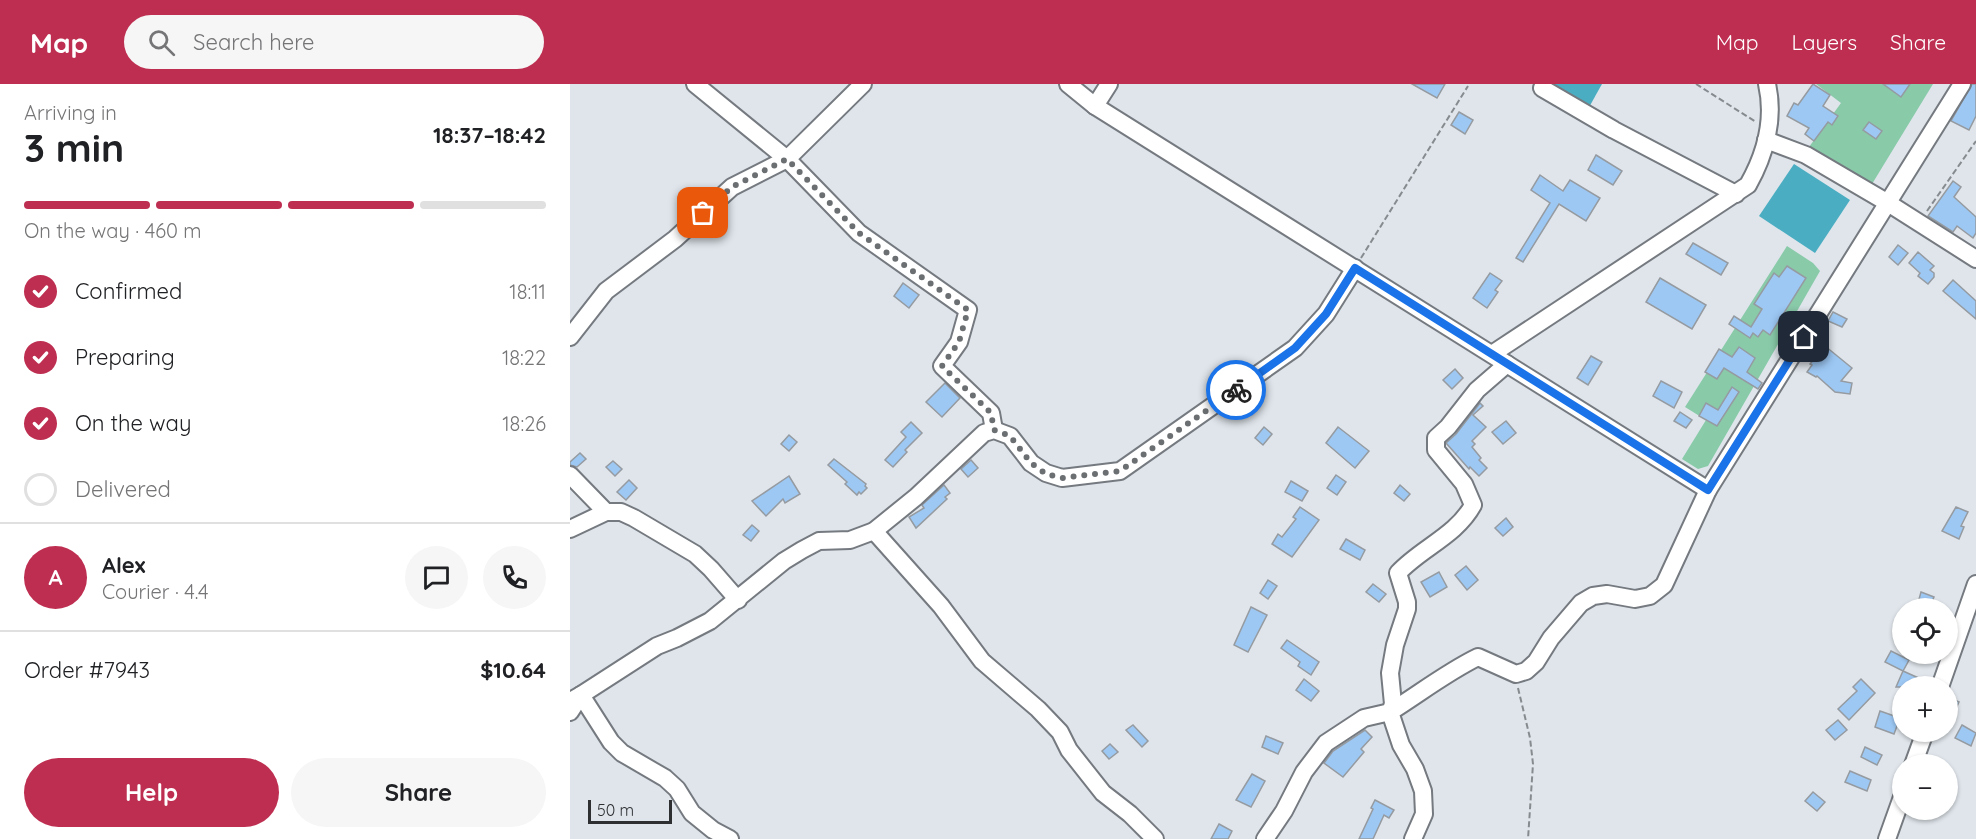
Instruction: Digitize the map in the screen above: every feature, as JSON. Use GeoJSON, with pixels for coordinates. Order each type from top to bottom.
{"type":"FeatureCollection","features":[{"type":"Feature","properties":{"kind":"street"},"geometry":{"type":"LineString","coordinates":[[695,84],[787,159],[859,233],[968,310],[959,342],[942,366],[991,413],[994,430]]}},
{"type":"Feature","properties":{"kind":"street"},"geometry":{"type":"LineString","coordinates":[[570,337],[606,291],[675,239],[732,187],[787,159],[863,84]]}},
{"type":"Feature","properties":{"kind":"street"},"geometry":{"type":"LineString","coordinates":[[1068,84],[1095,106],[1708,490]]}},
{"type":"Feature","properties":{"kind":"street"},"geometry":{"type":"LineString","coordinates":[[1095,106],[1109,84]]}},
{"type":"Feature","properties":{"kind":"street"},"geometry":{"type":"LineString","coordinates":[[1492,354],[1748,185],[1759,166],[1767,135],[1767,84]]}},
{"type":"Feature","properties":{"kind":"street"},"geometry":{"type":"LineString","coordinates":[[1265,839],[1284,811],[1304,772],[1326,743],[1364,718],[1390,712],[1478,657],[1516,674],[1526,670],[1536,662],[1551,638],[1581,603],[1593,596],[1607,594],[1635,599],[1650,596],[1664,585],[1708,490],[1962,84]]}},
{"type":"Feature","properties":{"kind":"street"},"geometry":{"type":"LineString","coordinates":[[1542,88],[1614,130],[1736,194]]}},
{"type":"Feature","properties":{"kind":"street"},"geometry":{"type":"LineString","coordinates":[[1767,135],[1888,203],[1976,259]]}},
{"type":"Feature","properties":{"kind":"street"},"geometry":{"type":"LineString","coordinates":[[570,711],[576,698],[657,646],[710,621],[784,561],[819,541],[850,540],[874,531],[916,496],[984,433],[994,430],[1010,436],[1031,463],[1046,474],[1062,478],[1120,471],[1295,348],[1326,314],[1355,268]]}},
{"type":"Feature","properties":{"kind":"street"},"geometry":{"type":"LineString","coordinates":[[1413,839],[1424,814],[1423,791],[1415,769],[1401,745],[1390,712],[1393,704],[1390,673],[1395,645],[1407,609],[1398,573],[1452,532],[1473,505],[1464,484],[1436,450],[1436,438],[1448,427],[1477,390],[1507,364]]}},
{"type":"Feature","properties":{"kind":"street"},"geometry":{"type":"LineString","coordinates":[[570,475],[606,512]]}},
{"type":"Feature","properties":{"kind":"street"},"geometry":{"type":"LineString","coordinates":[[570,529],[606,512],[621,512],[695,554],[738,600]]}},
{"type":"Feature","properties":{"kind":"street"},"geometry":{"type":"LineString","coordinates":[[874,531],[936,600],[982,661],[1038,709],[1060,732],[1069,750],[1103,793],[1130,814],[1155,839]]}},
{"type":"Feature","properties":{"kind":"street"},"geometry":{"type":"LineString","coordinates":[[1944,676],[1976,584]]}},
{"type":"Feature","properties":{"kind":"street"},"geometry":{"type":"LineString","coordinates":[[576,698],[622,753],[665,778],[677,789],[692,813],[713,830],[730,839]]}},
{"type":"Feature","properties":{"kind":"street"},"geometry":{"type":"LineString","coordinates":[[1887,839],[1894,820]]}},
{"type":"Feature","properties":{"kind":"path"},"geometry":{"type":"LineString","coordinates":[[1696,84],[1767,135]]}},
{"type":"Feature","properties":{"kind":"path"},"geometry":{"type":"LineString","coordinates":[[1355,268],[1468,86]]}},
{"type":"Feature","properties":{"kind":"path"},"geometry":{"type":"LineString","coordinates":[[1919,223],[1976,141]]}},
{"type":"Feature","properties":{"kind":"path"},"geometry":{"type":"LineString","coordinates":[[1516,674],[1530,738],[1533,764],[1528,839]]}},
{"type":"Feature","properties":{"kind":"green space"},"geometry":{"type":"Polygon","coordinates":[[[1816,84],[1933,84],[1872,184],[1809,147],[1841,103],[1816,84]]]}},
{"type":"Feature","properties":{"kind":"green space"},"geometry":{"type":"Polygon","coordinates":[[[1787,246],[1813,263],[1820,271],[1708,466],[1698,469],[1682,459],[1706,420],[1685,407],[1787,246]]]}},
{"type":"Feature","properties":{"kind":"water"},"geometry":{"type":"Polygon","coordinates":[[[1552,84],[1602,84],[1588,109],[1550,87],[1552,84]]]}},
{"type":"Feature","properties":{"kind":"water"},"geometry":{"type":"Polygon","coordinates":[[[1794,164],[1850,200],[1815,253],[1759,216],[1794,164]]]}},
{"type":"Feature","properties":{"kind":"building"},"geometry":{"type":"Polygon","coordinates":[[[1412,84],[1445,84],[1437,98],[1412,84]]]}},
{"type":"Feature","properties":{"kind":"building"},"geometry":{"type":"Polygon","coordinates":[[[1813,84],[1830,95],[1823,106],[1838,116],[1832,125],[1828,122],[1814,141],[1805,134],[1809,128],[1787,116],[1794,103],[1798,105],[1813,84]]]}},
{"type":"Feature","properties":{"kind":"building"},"geometry":{"type":"Polygon","coordinates":[[[1883,84],[1910,84],[1901,97],[1883,84]]]}},
{"type":"Feature","properties":{"kind":"building"},"geometry":{"type":"Polygon","coordinates":[[[1972,84],[1976,84],[1976,116],[1969,130],[1951,121],[1972,84]]]}},
{"type":"Feature","properties":{"kind":"building"},"geometry":{"type":"Polygon","coordinates":[[[1459,112],[1473,120],[1465,134],[1451,125],[1459,112]]]}},
{"type":"Feature","properties":{"kind":"building"},"geometry":{"type":"Polygon","coordinates":[[[1869,122],[1882,131],[1876,139],[1863,130],[1869,122]]]}},
{"type":"Feature","properties":{"kind":"building"},"geometry":{"type":"Polygon","coordinates":[[[1596,155],[1622,171],[1613,185],[1588,170],[1596,155]]]}},
{"type":"Feature","properties":{"kind":"building"},"geometry":{"type":"Polygon","coordinates":[[[1540,175],[1563,191],[1570,180],[1600,198],[1586,221],[1559,204],[1523,262],[1516,258],[1550,203],[1531,190],[1540,175]]]}},
{"type":"Feature","properties":{"kind":"building"},"geometry":{"type":"Polygon","coordinates":[[[1953,181],[1961,187],[1954,197],[1976,217],[1976,233],[1973,238],[1957,226],[1953,232],[1928,216],[1953,181]]]}},
{"type":"Feature","properties":{"kind":"building"},"geometry":{"type":"Polygon","coordinates":[[[1693,243],[1728,263],[1721,275],[1686,254],[1693,243]]]}},
{"type":"Feature","properties":{"kind":"building"},"geometry":{"type":"Polygon","coordinates":[[[1898,245],[1908,253],[1898,265],[1889,257],[1898,245]]]}},
{"type":"Feature","properties":{"kind":"building"},"geometry":{"type":"Polygon","coordinates":[[[1918,252],[1934,266],[1930,270],[1934,273],[1934,277],[1928,284],[1918,276],[1920,273],[1909,263],[1918,252]]]}},
{"type":"Feature","properties":{"kind":"building"},"geometry":{"type":"Polygon","coordinates":[[[1787,266],[1806,278],[1770,335],[1763,330],[1758,337],[1753,333],[1750,338],[1729,324],[1734,316],[1751,327],[1762,309],[1754,304],[1774,273],[1779,277],[1787,266]]]}},
{"type":"Feature","properties":{"kind":"building"},"geometry":{"type":"Polygon","coordinates":[[[1490,273],[1502,281],[1495,290],[1498,292],[1487,308],[1473,298],[1490,273]]]}},
{"type":"Feature","properties":{"kind":"building"},"geometry":{"type":"Polygon","coordinates":[[[1660,278],[1706,305],[1692,329],[1646,302],[1660,278]]]}},
{"type":"Feature","properties":{"kind":"building"},"geometry":{"type":"Polygon","coordinates":[[[1953,280],[1976,301],[1976,319],[1943,291],[1953,280]]]}},
{"type":"Feature","properties":{"kind":"building"},"geometry":{"type":"Polygon","coordinates":[[[903,283],[919,295],[909,308],[894,296],[903,283]]]}},
{"type":"Feature","properties":{"kind":"building"},"geometry":{"type":"Polygon","coordinates":[[[1833,312],[1847,319],[1842,327],[1828,321],[1833,312]]]}},
{"type":"Feature","properties":{"kind":"building"},"geometry":{"type":"Polygon","coordinates":[[[1825,346],[1852,368],[1841,381],[1852,383],[1850,394],[1835,392],[1817,376],[1807,372],[1812,365],[1810,364],[1825,346]]]}},
{"type":"Feature","properties":{"kind":"building"},"geometry":{"type":"Polygon","coordinates":[[[1739,347],[1755,358],[1747,372],[1762,383],[1758,389],[1724,368],[1717,379],[1705,372],[1719,349],[1732,357],[1739,347]]]}},
{"type":"Feature","properties":{"kind":"building"},"geometry":{"type":"Polygon","coordinates":[[[1591,356],[1602,362],[1588,385],[1577,378],[1591,356]]]}},
{"type":"Feature","properties":{"kind":"building"},"geometry":{"type":"Polygon","coordinates":[[[1455,369],[1463,378],[1452,389],[1443,380],[1455,369]]]}},
{"type":"Feature","properties":{"kind":"building"},"geometry":{"type":"Polygon","coordinates":[[[1661,381],[1682,392],[1674,408],[1653,396],[1661,381]]]}},
{"type":"Feature","properties":{"kind":"building"},"geometry":{"type":"Polygon","coordinates":[[[945,383],[960,398],[942,417],[926,402],[945,383]]]}},
{"type":"Feature","properties":{"kind":"building"},"geometry":{"type":"Polygon","coordinates":[[[1732,387],[1739,392],[1717,426],[1699,416],[1706,403],[1718,410],[1732,387]]]}},
{"type":"Feature","properties":{"kind":"building"},"geometry":{"type":"Polygon","coordinates":[[[1480,403],[1483,406],[1473,415],[1486,427],[1472,441],[1475,444],[1472,447],[1481,458],[1479,460],[1487,468],[1479,476],[1470,467],[1469,469],[1446,443],[1480,403]]]}},
{"type":"Feature","properties":{"kind":"building"},"geometry":{"type":"Polygon","coordinates":[[[1680,412],[1692,420],[1686,428],[1674,421],[1680,412]]]}},
{"type":"Feature","properties":{"kind":"building"},"geometry":{"type":"Polygon","coordinates":[[[1506,421],[1516,433],[1503,444],[1492,432],[1506,421]]]}},
{"type":"Feature","properties":{"kind":"building"},"geometry":{"type":"Polygon","coordinates":[[[911,422],[922,433],[905,450],[907,452],[893,467],[885,460],[906,437],[901,432],[911,422]]]}},
{"type":"Feature","properties":{"kind":"building"},"geometry":{"type":"Polygon","coordinates":[[[1264,427],[1272,434],[1263,445],[1255,438],[1264,427]]]}},
{"type":"Feature","properties":{"kind":"building"},"geometry":{"type":"Polygon","coordinates":[[[1338,427],[1369,451],[1355,468],[1326,443],[1338,427]]]}},
{"type":"Feature","properties":{"kind":"building"},"geometry":{"type":"Polygon","coordinates":[[[789,435],[797,442],[789,451],[781,444],[789,435]]]}},
{"type":"Feature","properties":{"kind":"building"},"geometry":{"type":"Polygon","coordinates":[[[580,453],[586,459],[577,467],[570,465],[570,462],[580,453]]]}},
{"type":"Feature","properties":{"kind":"building"},"geometry":{"type":"Polygon","coordinates":[[[834,459],[866,484],[867,488],[861,494],[859,492],[857,495],[845,484],[847,482],[828,465],[834,459]]]}},
{"type":"Feature","properties":{"kind":"building"},"geometry":{"type":"Polygon","coordinates":[[[971,460],[978,468],[968,477],[961,469],[971,460]]]}},
{"type":"Feature","properties":{"kind":"building"},"geometry":{"type":"Polygon","coordinates":[[[613,461],[622,469],[615,476],[606,467],[613,461]]]}},
{"type":"Feature","properties":{"kind":"building"},"geometry":{"type":"Polygon","coordinates":[[[1336,475],[1346,482],[1337,495],[1327,488],[1336,475]]]}},
{"type":"Feature","properties":{"kind":"building"},"geometry":{"type":"Polygon","coordinates":[[[789,476],[800,494],[785,503],[783,499],[766,516],[752,501],[789,476]]]}},
{"type":"Feature","properties":{"kind":"building"},"geometry":{"type":"Polygon","coordinates":[[[629,480],[637,488],[626,500],[617,492],[629,480]]]}},
{"type":"Feature","properties":{"kind":"building"},"geometry":{"type":"Polygon","coordinates":[[[1291,481],[1308,491],[1302,501],[1285,492],[1291,481]]]}},
{"type":"Feature","properties":{"kind":"building"},"geometry":{"type":"Polygon","coordinates":[[[944,485],[950,493],[945,497],[947,499],[916,528],[909,517],[924,508],[922,505],[944,485]]]}},
{"type":"Feature","properties":{"kind":"building"},"geometry":{"type":"Polygon","coordinates":[[[1400,485],[1410,494],[1404,501],[1394,493],[1400,485]]]}},
{"type":"Feature","properties":{"kind":"building"},"geometry":{"type":"Polygon","coordinates":[[[1300,507],[1319,520],[1292,557],[1272,544],[1278,534],[1282,537],[1296,519],[1293,517],[1300,507]]]}},
{"type":"Feature","properties":{"kind":"building"},"geometry":{"type":"Polygon","coordinates":[[[1956,507],[1968,512],[1961,526],[1964,527],[1959,539],[1942,531],[1956,507]]]}},
{"type":"Feature","properties":{"kind":"building"},"geometry":{"type":"Polygon","coordinates":[[[1506,518],[1513,527],[1503,536],[1495,528],[1506,518]]]}},
{"type":"Feature","properties":{"kind":"building"},"geometry":{"type":"Polygon","coordinates":[[[752,525],[759,531],[751,541],[743,535],[752,525]]]}},
{"type":"Feature","properties":{"kind":"building"},"geometry":{"type":"Polygon","coordinates":[[[1346,539],[1365,550],[1360,560],[1340,549],[1346,539]]]}},
{"type":"Feature","properties":{"kind":"building"},"geometry":{"type":"Polygon","coordinates":[[[1466,566],[1478,580],[1467,590],[1455,575],[1466,566]]]}},
{"type":"Feature","properties":{"kind":"building"},"geometry":{"type":"Polygon","coordinates":[[[1439,572],[1447,587],[1430,597],[1421,582],[1439,572]]]}},
{"type":"Feature","properties":{"kind":"building"},"geometry":{"type":"Polygon","coordinates":[[[1268,580],[1277,586],[1268,599],[1260,593],[1268,580]]]}},
{"type":"Feature","properties":{"kind":"building"},"geometry":{"type":"Polygon","coordinates":[[[1373,584],[1386,594],[1379,602],[1366,592],[1373,584]]]}},
{"type":"Feature","properties":{"kind":"building"},"geometry":{"type":"Polygon","coordinates":[[[1921,592],[1934,597],[1934,598],[1919,598],[1921,592]]]}},
{"type":"Feature","properties":{"kind":"building"},"geometry":{"type":"Polygon","coordinates":[[[1251,607],[1267,615],[1248,652],[1234,645],[1251,607]]]}},
{"type":"Feature","properties":{"kind":"building"},"geometry":{"type":"Polygon","coordinates":[[[1287,640],[1319,662],[1311,675],[1298,666],[1300,662],[1281,648],[1287,640]]]}},
{"type":"Feature","properties":{"kind":"building"},"geometry":{"type":"Polygon","coordinates":[[[1891,651],[1892,664],[1907,664],[1903,671],[1885,662],[1891,651]]]}},
{"type":"Feature","properties":{"kind":"building"},"geometry":{"type":"Polygon","coordinates":[[[1903,671],[1914,676],[1901,676],[1903,671]]]}},
{"type":"Feature","properties":{"kind":"building"},"geometry":{"type":"Polygon","coordinates":[[[1304,679],[1319,691],[1311,701],[1296,690],[1304,679]]]}},
{"type":"Feature","properties":{"kind":"building"},"geometry":{"type":"Polygon","coordinates":[[[1861,679],[1875,693],[1849,720],[1838,709],[1857,691],[1853,687],[1861,679]]]}},
{"type":"Feature","properties":{"kind":"building"},"geometry":{"type":"Polygon","coordinates":[[[1880,711],[1892,715],[1892,733],[1875,727],[1880,711]]]}},
{"type":"Feature","properties":{"kind":"building"},"geometry":{"type":"Polygon","coordinates":[[[1838,720],[1847,730],[1835,740],[1826,730],[1838,720]]]}},
{"type":"Feature","properties":{"kind":"building"},"geometry":{"type":"Polygon","coordinates":[[[1133,725],[1148,741],[1142,747],[1126,730],[1133,725]]]}},
{"type":"Feature","properties":{"kind":"building"},"geometry":{"type":"Polygon","coordinates":[[[1962,725],[1976,733],[1971,746],[1958,740],[1958,732],[1962,725]]]}},
{"type":"Feature","properties":{"kind":"building"},"geometry":{"type":"Polygon","coordinates":[[[1365,730],[1372,737],[1361,749],[1364,752],[1343,777],[1324,763],[1333,751],[1365,730]]]}},
{"type":"Feature","properties":{"kind":"building"},"geometry":{"type":"Polygon","coordinates":[[[1266,736],[1283,743],[1278,754],[1262,747],[1266,736]]]}},
{"type":"Feature","properties":{"kind":"building"},"geometry":{"type":"Polygon","coordinates":[[[1110,744],[1118,752],[1109,759],[1102,751],[1110,744]]]}},
{"type":"Feature","properties":{"kind":"building"},"geometry":{"type":"Polygon","coordinates":[[[1865,747],[1882,755],[1877,765],[1861,757],[1865,747]]]}},
{"type":"Feature","properties":{"kind":"building"},"geometry":{"type":"Polygon","coordinates":[[[1850,771],[1871,780],[1867,791],[1845,782],[1850,771]]]}},
{"type":"Feature","properties":{"kind":"building"},"geometry":{"type":"Polygon","coordinates":[[[1252,774],[1265,781],[1251,807],[1236,800],[1252,774]]]}},
{"type":"Feature","properties":{"kind":"building"},"geometry":{"type":"Polygon","coordinates":[[[1813,792],[1825,802],[1817,811],[1805,801],[1813,792]]]}},
{"type":"Feature","properties":{"kind":"building"},"geometry":{"type":"Polygon","coordinates":[[[1375,800],[1394,810],[1389,818],[1384,815],[1373,839],[1359,839],[1373,809],[1371,808],[1375,800]]]}},
{"type":"Feature","properties":{"kind":"building"},"geometry":{"type":"Polygon","coordinates":[[[1219,824],[1232,831],[1228,839],[1211,839],[1219,824]]]}},
{"type":"Feature","properties":{"kind":"way so far"},"geometry":{"type":"LineString","coordinates":[[703,213],[732,187],[787,159],[859,233],[968,310],[959,342],[942,366],[991,413],[994,430],[1010,436],[1031,463],[1046,474],[1062,478],[1120,471],[1236,390]]}},
{"type":"Feature","properties":{"kind":"route"},"geometry":{"type":"LineString","coordinates":[[1236,390],[1295,348],[1326,314],[1355,268],[1708,490],[1804,337]]}}]}
